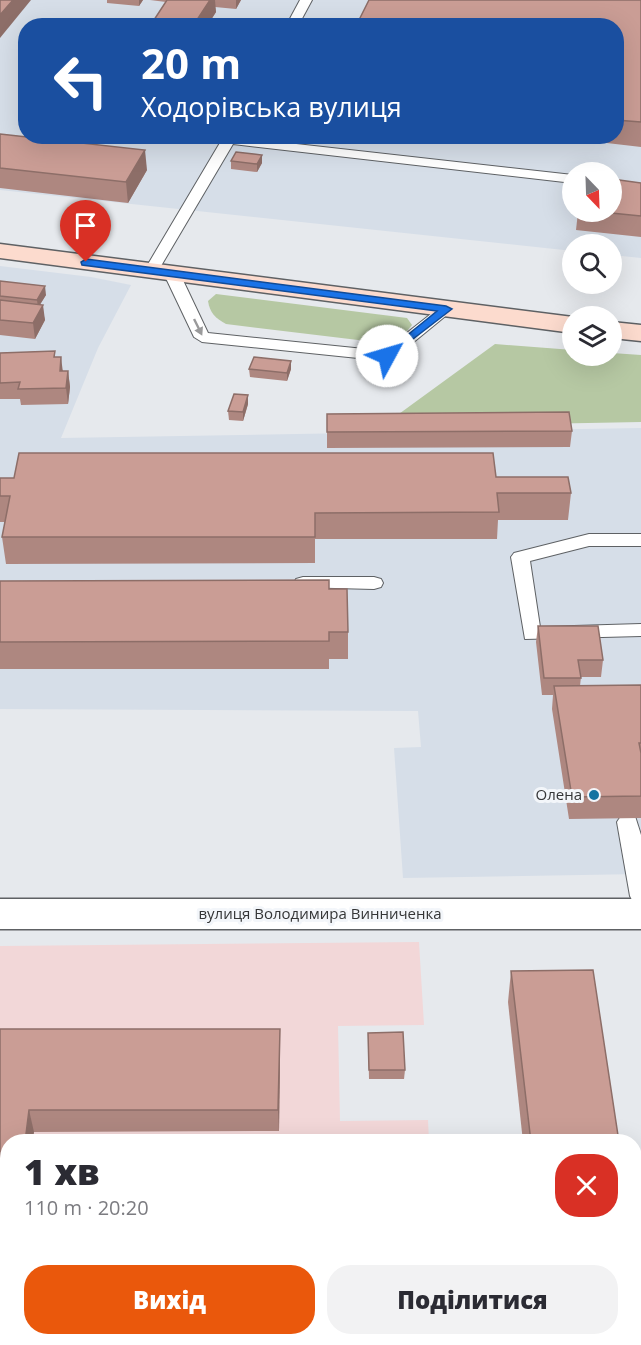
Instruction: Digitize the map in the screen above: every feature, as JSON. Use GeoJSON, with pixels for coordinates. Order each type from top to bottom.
{"type":"FeatureCollection","features":[{"type":"Feature","properties":{"kind":"main road"},"geometry":{"type":"LineString","coordinates":[[0,251],[562,324]]}},
{"type":"Feature","properties":{"kind":"main road"},"geometry":{"type":"LineString","coordinates":[[622,331],[641,333]]}},
{"type":"Feature","properties":{"kind":"street","name":"вулиця Володимира Винниченка"},"geometry":{"type":"LineString","coordinates":[[0,914],[641,914]]}},
{"type":"Feature","properties":{"kind":"lane"},"geometry":{"type":"LineString","coordinates":[[296,18],[306,0]]}},
{"type":"Feature","properties":{"kind":"lane"},"geometry":{"type":"LineString","coordinates":[[227,144],[161,272],[202,337],[387,356],[446,309]]}},
{"type":"Feature","properties":{"kind":"lane"},"geometry":{"type":"LineString","coordinates":[[281,144],[562,177]]}},
{"type":"Feature","properties":{"kind":"lane"},"geometry":{"type":"LineString","coordinates":[[641,540],[589,540],[520,557],[532,634],[641,630]]}},
{"type":"Feature","properties":{"kind":"lane"},"geometry":{"type":"LineString","coordinates":[[280,583],[374,583]]}},
{"type":"Feature","properties":{"kind":"lane"},"geometry":{"type":"LineString","coordinates":[[628,822],[641,896]]}},
{"type":"Feature","properties":{"kind":"shaded area"},"geometry":{"type":"Polygon","coordinates":[[[0,0],[641,0],[641,258],[622,256],[622,234],[562,234],[562,250],[0,190],[0,0]]]}},
{"type":"Feature","properties":{"kind":"shaded area"},"geometry":{"type":"Polygon","coordinates":[[[0,266],[91,277],[131,285],[98,348],[61,438],[641,428],[641,874],[403,878],[394,748],[421,747],[418,711],[0,709],[0,266]]]}},
{"type":"Feature","properties":{"kind":"shaded area"},"geometry":{"type":"Polygon","coordinates":[[[419,942],[424,1025],[338,1026],[340,1121],[428,1120],[429,1134],[0,1134],[0,946],[419,942]]]}},
{"type":"Feature","properties":{"kind":"green space"},"geometry":{"type":"Polygon","coordinates":[[[216,294],[407,318],[412,325],[403,336],[383,343],[226,324],[219,320],[210,309],[208,301],[216,294]]]}},
{"type":"Feature","properties":{"kind":"green space"},"geometry":{"type":"Polygon","coordinates":[[[495,344],[562,349],[562,366],[622,366],[622,354],[641,355],[641,422],[381,427],[495,344]]]}},
{"type":"Feature","properties":{"kind":"building"},"geometry":{"type":"Polygon","coordinates":[[[0,0],[13,0],[0,15],[0,0]]]}},
{"type":"Feature","properties":{"kind":"building"},"geometry":{"type":"Polygon","coordinates":[[[167,0],[210,0],[198,18],[155,18],[167,0]]]}},
{"type":"Feature","properties":{"kind":"building"},"geometry":{"type":"Polygon","coordinates":[[[369,0],[641,0],[641,122],[624,121],[624,18],[360,18],[369,0]]]}},
{"type":"Feature","properties":{"kind":"building"},"geometry":{"type":"Polygon","coordinates":[[[0,134],[18,136],[18,144],[91,144],[145,150],[126,182],[0,168],[0,134]]]}},
{"type":"Feature","properties":{"kind":"building"},"geometry":{"type":"Polygon","coordinates":[[[236,152],[262,155],[257,164],[231,161],[236,152]]]}},
{"type":"Feature","properties":{"kind":"building"},"geometry":{"type":"Polygon","coordinates":[[[622,180],[641,183],[641,216],[622,214],[622,180]]]}},
{"type":"Feature","properties":{"kind":"building"},"geometry":{"type":"Polygon","coordinates":[[[0,281],[45,286],[37,300],[0,296],[0,281]]]}},
{"type":"Feature","properties":{"kind":"building"},"geometry":{"type":"Polygon","coordinates":[[[0,300],[43,305],[33,323],[0,320],[0,300]]]}},
{"type":"Feature","properties":{"kind":"building"},"geometry":{"type":"Polygon","coordinates":[[[55,351],[54,357],[61,357],[60,371],[68,371],[66,388],[18,389],[20,382],[0,383],[0,353],[55,351]]]}},
{"type":"Feature","properties":{"kind":"building"},"geometry":{"type":"Polygon","coordinates":[[[254,357],[291,361],[287,373],[249,369],[254,357]]]}},
{"type":"Feature","properties":{"kind":"building"},"geometry":{"type":"Polygon","coordinates":[[[234,394],[248,395],[243,412],[228,411],[234,394]]]}},
{"type":"Feature","properties":{"kind":"building"},"geometry":{"type":"Polygon","coordinates":[[[569,412],[572,431],[327,432],[327,414],[569,412]]]}},
{"type":"Feature","properties":{"kind":"building"},"geometry":{"type":"Polygon","coordinates":[[[19,453],[493,453],[496,477],[568,477],[571,493],[497,493],[499,512],[315,513],[315,537],[2,537],[10,496],[0,496],[0,478],[14,478],[19,453]]]}},
{"type":"Feature","properties":{"kind":"building"},"geometry":{"type":"Polygon","coordinates":[[[329,580],[329,589],[347,589],[348,632],[329,632],[329,641],[0,642],[0,581],[329,580]]]}},
{"type":"Feature","properties":{"kind":"building"},"geometry":{"type":"Polygon","coordinates":[[[538,626],[598,626],[603,660],[578,660],[581,678],[544,678],[538,626]]]}},
{"type":"Feature","properties":{"kind":"building"},"geometry":{"type":"Polygon","coordinates":[[[641,685],[641,743],[639,743],[641,796],[572,797],[554,686],[641,685]]]}},
{"type":"Feature","properties":{"kind":"building"},"geometry":{"type":"Polygon","coordinates":[[[593,970],[618,1134],[530,1134],[511,971],[593,970]]]}},
{"type":"Feature","properties":{"kind":"building"},"geometry":{"type":"Polygon","coordinates":[[[0,1029],[280,1029],[278,1110],[29,1110],[26,1134],[0,1134],[0,1029]]]}},
{"type":"Feature","properties":{"kind":"building"},"geometry":{"type":"Polygon","coordinates":[[[403,1032],[405,1070],[369,1070],[368,1033],[403,1032]]]}},
{"type":"Feature","properties":{"kind":"place","name":"Олена"},"geometry":{"type":"Point","coordinates":[594,795]}},
{"type":"Feature","properties":{"kind":"route"},"geometry":{"type":"LineString","coordinates":[[86,262],[446,309],[387,356]]}}]}
